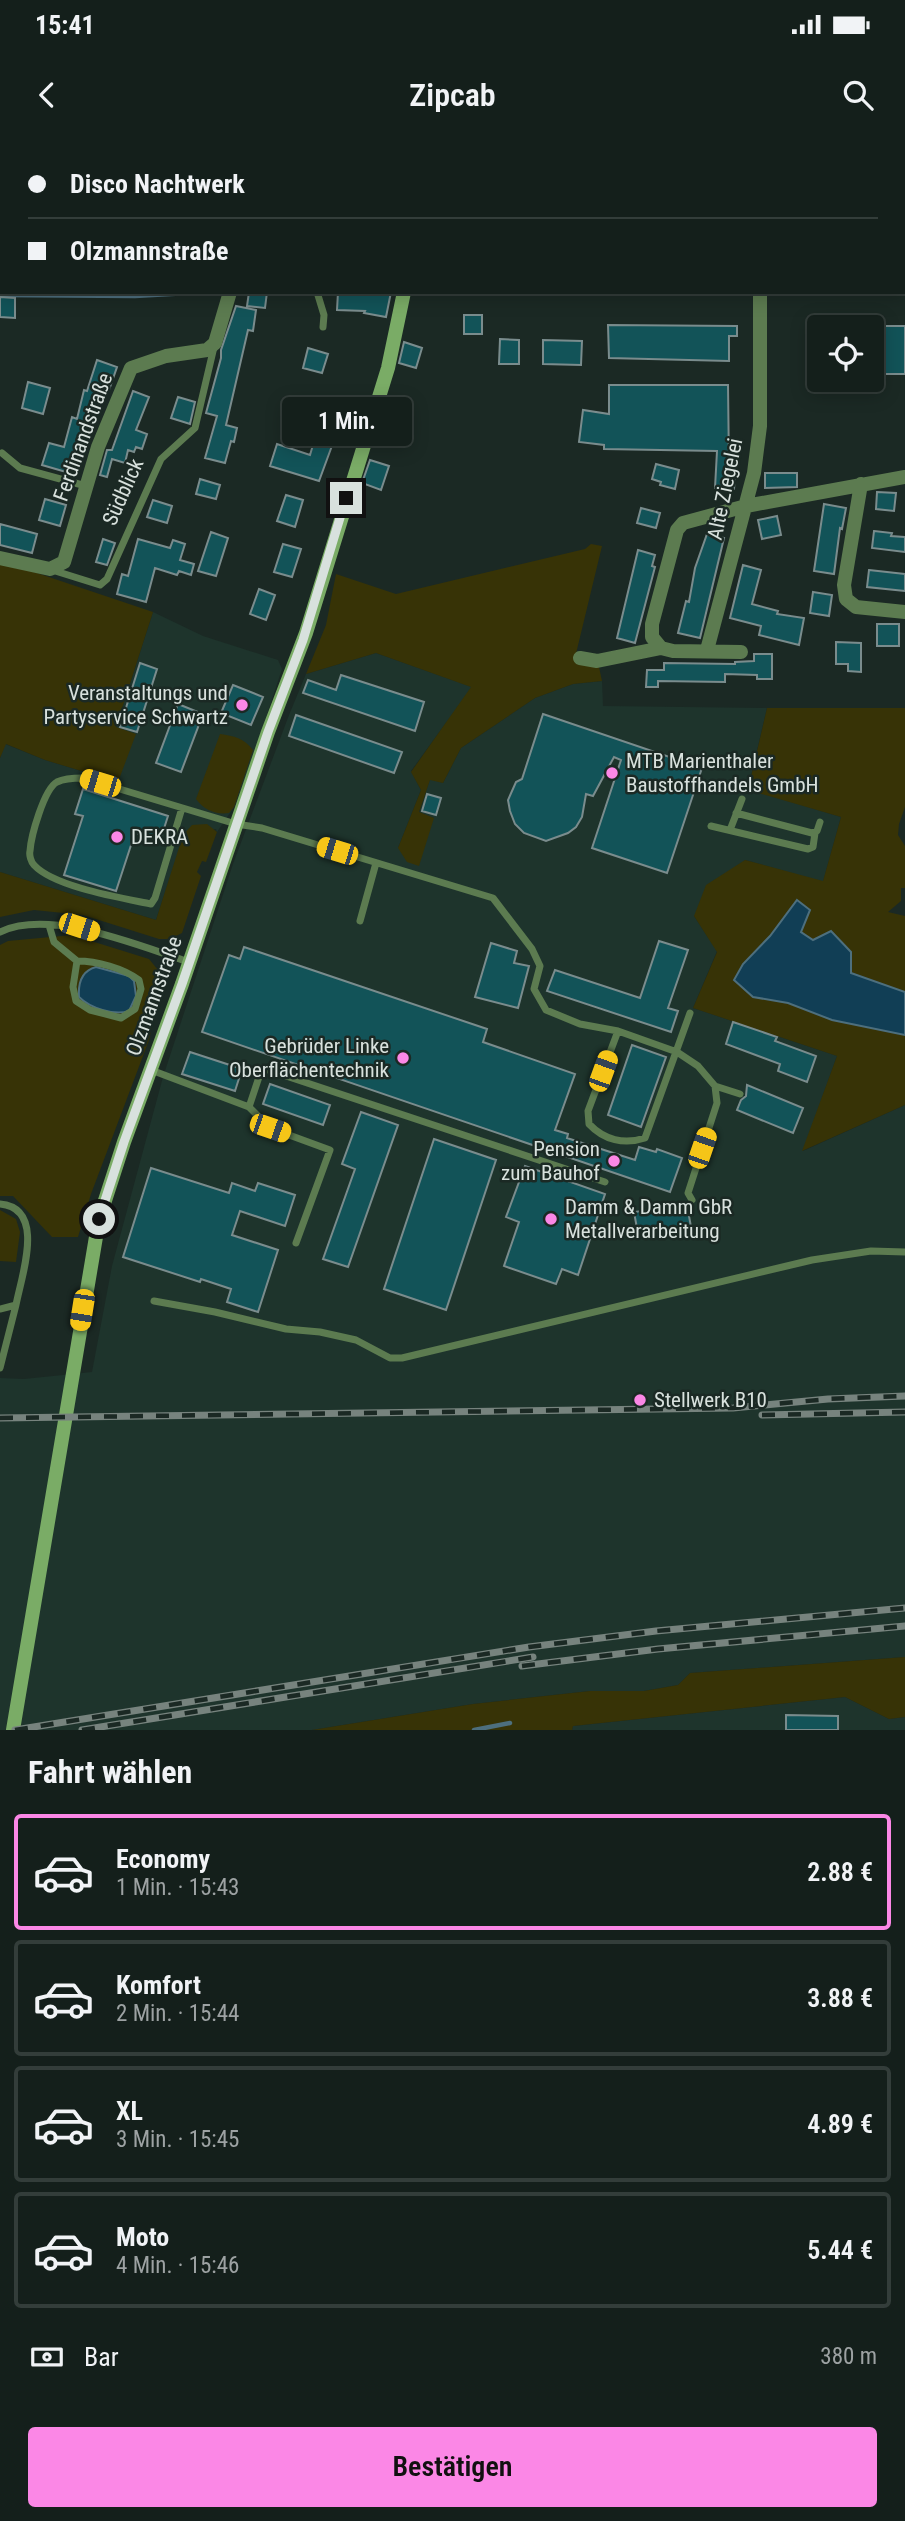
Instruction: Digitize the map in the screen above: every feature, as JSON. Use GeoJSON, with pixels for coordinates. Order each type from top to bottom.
{"type":"FeatureCollection","features":[{"type":"Feature","properties":{"kind":"main road","name":"Olzmannstraße"},"geometry":{"type":"LineString","coordinates":[[13,1730],[93,1245],[105,1199],[279,700],[308,627],[388,368],[404,294]]}},
{"type":"Feature","properties":{"kind":"street"},"geometry":{"type":"LineString","coordinates":[[215,343],[229,294]]}},
{"type":"Feature","properties":{"kind":"street","name":"Alte Ziegelei"},"geometry":{"type":"LineString","coordinates":[[707,650],[754,473],[760,426],[760,294]]}},
{"type":"Feature","properties":{"kind":"street","name":"Ferdinandstraße"},"geometry":{"type":"LineString","coordinates":[[50,569],[64,562],[98,447],[131,368],[166,356],[207,350],[215,343]]}},
{"type":"Feature","properties":{"kind":"street"},"geometry":{"type":"LineString","coordinates":[[746,506],[905,477]]}},
{"type":"Feature","properties":{"kind":"street"},"geometry":{"type":"LineString","coordinates":[[861,484],[844,585],[846,599],[856,607],[905,612]]}},
{"type":"Feature","properties":{"kind":"street","name":"Alte Ziegelei"},"geometry":{"type":"LineString","coordinates":[[661,648],[652,638],[652,624],[677,530],[683,523],[746,506]]}},
{"type":"Feature","properties":{"kind":"street"},"geometry":{"type":"LineString","coordinates":[[0,558],[50,569]]}},
{"type":"Feature","properties":{"kind":"street"},"geometry":{"type":"LineString","coordinates":[[579,658],[597,661],[661,648],[673,651],[741,652]]}},
{"type":"Feature","properties":{"kind":"lane"},"geometry":{"type":"LineString","coordinates":[[318,294],[324,316],[323,327]]}},
{"type":"Feature","properties":{"kind":"lane","name":"Südblick"},"geometry":{"type":"LineString","coordinates":[[50,569],[100,585],[107,579],[161,459],[195,428],[215,343]]}},
{"type":"Feature","properties":{"kind":"lane"},"geometry":{"type":"LineString","coordinates":[[2,453],[20,468],[86,486]]}},
{"type":"Feature","properties":{"kind":"lane"},"geometry":{"type":"LineString","coordinates":[[183,808],[151,904],[84,889],[52,877],[34,865],[29,853],[44,797],[55,783],[71,778],[83,778],[183,808],[236,824],[262,828],[494,898],[540,965],[534,989],[547,1010],[580,1024],[618,1031],[677,1052],[698,1066],[715,1086],[740,1094]]}},
{"type":"Feature","properties":{"kind":"lane"},"geometry":{"type":"LineString","coordinates":[[730,830],[741,799]]}},
{"type":"Feature","properties":{"kind":"lane"},"geometry":{"type":"LineString","coordinates":[[736,813],[814,833]]}},
{"type":"Feature","properties":{"kind":"lane"},"geometry":{"type":"LineString","coordinates":[[711,826],[808,849],[813,847],[814,833],[820,822]]}},
{"type":"Feature","properties":{"kind":"lane"},"geometry":{"type":"LineString","coordinates":[[360,921],[376,863]]}},
{"type":"Feature","properties":{"kind":"lane"},"geometry":{"type":"LineString","coordinates":[[0,932],[8,928],[49,925],[79,927],[189,962]]}},
{"type":"Feature","properties":{"kind":"lane"},"geometry":{"type":"LineString","coordinates":[[49,925],[54,942],[77,961],[88,961],[130,973],[139,980],[141,989],[135,1009],[121,1018],[90,1010],[76,1001],[73,987],[77,961]]}},
{"type":"Feature","properties":{"kind":"lane"},"geometry":{"type":"LineString","coordinates":[[618,1031],[588,1111],[589,1124],[597,1133],[625,1142],[645,1138],[691,1013]]}},
{"type":"Feature","properties":{"kind":"lane"},"geometry":{"type":"LineString","coordinates":[[249,1107],[262,1068],[605,1182]]}},
{"type":"Feature","properties":{"kind":"lane"},"geometry":{"type":"LineString","coordinates":[[150,1070],[249,1107],[270,1128],[330,1150],[296,1243]]}},
{"type":"Feature","properties":{"kind":"lane"},"geometry":{"type":"LineString","coordinates":[[692,1200],[688,1193],[717,1103],[715,1086]]}},
{"type":"Feature","properties":{"kind":"lane"},"geometry":{"type":"LineString","coordinates":[[0,1204],[19,1212],[27,1224],[29,1237],[0,1368]]}},
{"type":"Feature","properties":{"kind":"lane"},"geometry":{"type":"LineString","coordinates":[[154,1301],[286,1329],[320,1332],[356,1340],[390,1358],[402,1358],[812,1260],[870,1251],[905,1252]]}},
{"type":"Feature","properties":{"kind":"lane"},"geometry":{"type":"LineString","coordinates":[[0,1309],[16,1305]]}},
{"type":"Feature","properties":{"kind":"shaded area"},"geometry":{"type":"Polygon","coordinates":[[[591,544],[602,546],[574,662],[599,667],[602,681],[573,684],[535,698],[461,748],[443,783],[430,780],[419,812],[434,818],[419,866],[407,862],[398,848],[421,790],[411,772],[471,687],[376,653],[306,674],[326,625],[336,574],[396,594],[585,549],[591,544]]]}},
{"type":"Feature","properties":{"kind":"shaded area"},"geometry":{"type":"Polygon","coordinates":[[[0,562],[153,612],[116,727],[136,734],[118,782],[45,760],[6,744],[0,758],[0,562]]]}},
{"type":"Feature","properties":{"kind":"shaded area"},"geometry":{"type":"Polygon","coordinates":[[[153,612],[203,636],[278,660],[282,669],[234,807],[217,832],[216,829],[184,835],[156,920],[0,872],[0,758],[5,744],[45,760],[118,782],[116,727],[153,612]]]}},
{"type":"Feature","properties":{"kind":"shaded area"},"geometry":{"type":"Polygon","coordinates":[[[376,653],[472,687],[411,771],[421,790],[398,848],[434,818],[419,813],[430,779],[443,783],[461,748],[535,698],[573,684],[602,681],[603,706],[767,708],[748,789],[841,817],[823,882],[745,860],[694,916],[717,951],[693,1008],[837,1056],[803,1151],[905,1105],[905,1657],[690,1673],[678,1685],[644,1691],[590,1691],[473,1704],[312,1730],[0,1730],[0,1378],[24,1379],[92,1372],[112,1266],[163,1077],[233,864],[289,715],[306,674],[376,653]]]}},
{"type":"Feature","properties":{"kind":"shaded area"},"geometry":{"type":"Polygon","coordinates":[[[767,708],[905,708],[905,807],[898,835],[905,846],[905,888],[901,888],[901,901],[888,912],[905,916],[905,992],[851,972],[801,932],[797,900],[770,936],[743,964],[753,997],[788,1003],[832,1020],[905,1035],[905,1105],[802,1151],[837,1056],[693,1008],[717,952],[694,916],[706,885],[745,860],[823,881],[841,817],[748,790],[767,708]]]}},
{"type":"Feature","properties":{"kind":"shaded area"},"geometry":{"type":"Polygon","coordinates":[[[220,734],[238,738],[253,750],[234,807],[229,813],[207,809],[196,799],[220,734]]]}},
{"type":"Feature","properties":{"kind":"shaded area"},"geometry":{"type":"Polygon","coordinates":[[[207,824],[217,832],[206,862],[202,861],[197,872],[201,876],[182,933],[170,939],[159,939],[83,915],[34,910],[0,917],[0,872],[156,920],[183,835],[192,825],[207,824]]]}},
{"type":"Feature","properties":{"kind":"shaded area"},"geometry":{"type":"Polygon","coordinates":[[[72,935],[149,959],[158,970],[161,987],[149,1040],[91,1194],[78,1237],[52,1237],[13,1196],[0,1196],[0,945],[8,941],[72,935]]]}},
{"type":"Feature","properties":{"kind":"shaded area"},"geometry":{"type":"Polygon","coordinates":[[[0,1210],[16,1219],[20,1232],[16,1262],[0,1261],[0,1210]]]}},
{"type":"Feature","properties":{"kind":"shaded area"},"geometry":{"type":"Polygon","coordinates":[[[905,1657],[905,1717],[889,1719],[845,1697],[573,1726],[572,1730],[312,1730],[473,1704],[590,1691],[644,1691],[678,1685],[690,1673],[905,1657]]]}},
{"type":"Feature","properties":{"kind":"shaded area"},"geometry":{"type":"Polygon","coordinates":[[[845,1697],[889,1719],[905,1717],[905,1730],[572,1730],[573,1726],[845,1697]]]}},
{"type":"Feature","properties":{"kind":"water"},"geometry":{"type":"Polygon","coordinates":[[[797,900],[810,910],[801,932],[813,940],[831,931],[851,952],[851,973],[905,992],[905,1035],[832,1020],[788,1003],[753,997],[734,980],[743,964],[770,936],[797,900]]]}},
{"type":"Feature","properties":{"kind":"water"},"geometry":{"type":"Polygon","coordinates":[[[96,967],[129,976],[134,981],[136,996],[129,1011],[102,1010],[79,997],[82,978],[87,971],[96,967]]]}},
{"type":"Feature","properties":{"kind":"building"},"geometry":{"type":"Polygon","coordinates":[[[249,294],[267,294],[265,308],[247,306],[249,294]]]}},
{"type":"Feature","properties":{"kind":"building"},"geometry":{"type":"Polygon","coordinates":[[[338,294],[391,294],[386,317],[364,313],[365,311],[337,310],[338,294]]]}},
{"type":"Feature","properties":{"kind":"building"},"geometry":{"type":"Polygon","coordinates":[[[0,297],[15,298],[15,318],[0,317],[0,297]]]}},
{"type":"Feature","properties":{"kind":"building"},"geometry":{"type":"Polygon","coordinates":[[[236,306],[256,310],[253,331],[248,330],[226,425],[237,428],[225,463],[205,458],[217,416],[206,413],[221,350],[236,306]]]}},
{"type":"Feature","properties":{"kind":"building"},"geometry":{"type":"Polygon","coordinates":[[[464,315],[482,315],[482,334],[464,334],[464,315]]]}},
{"type":"Feature","properties":{"kind":"building"},"geometry":{"type":"Polygon","coordinates":[[[608,325],[737,326],[737,336],[729,336],[729,361],[609,358],[608,325]]]}},
{"type":"Feature","properties":{"kind":"building"},"geometry":{"type":"Polygon","coordinates":[[[884,326],[905,326],[905,374],[884,374],[884,326]]]}},
{"type":"Feature","properties":{"kind":"building"},"geometry":{"type":"Polygon","coordinates":[[[500,339],[519,340],[519,364],[499,364],[500,339]]]}},
{"type":"Feature","properties":{"kind":"building"},"geometry":{"type":"Polygon","coordinates":[[[543,340],[582,341],[581,365],[543,364],[543,340]]]}},
{"type":"Feature","properties":{"kind":"building"},"geometry":{"type":"Polygon","coordinates":[[[404,342],[422,348],[416,368],[399,363],[404,342]]]}},
{"type":"Feature","properties":{"kind":"building"},"geometry":{"type":"Polygon","coordinates":[[[308,348],[328,354],[322,373],[303,368],[308,348]]]}},
{"type":"Feature","properties":{"kind":"building"},"geometry":{"type":"Polygon","coordinates":[[[97,360],[117,367],[109,390],[105,389],[89,439],[83,437],[73,474],[42,465],[49,443],[64,447],[72,417],[77,419],[84,390],[87,391],[97,360]]]}},
{"type":"Feature","properties":{"kind":"building"},"geometry":{"type":"Polygon","coordinates":[[[28,382],[50,388],[43,414],[22,408],[28,382]]]}},
{"type":"Feature","properties":{"kind":"building"},"geometry":{"type":"Polygon","coordinates":[[[609,385],[728,385],[729,466],[736,466],[734,489],[715,488],[717,451],[604,449],[604,445],[579,442],[583,410],[609,414],[609,385]]]}},
{"type":"Feature","properties":{"kind":"building"},"geometry":{"type":"Polygon","coordinates":[[[133,391],[149,397],[136,430],[147,434],[142,449],[136,447],[134,452],[128,450],[125,463],[112,459],[107,477],[100,475],[107,450],[112,450],[133,391]]]}},
{"type":"Feature","properties":{"kind":"building"},"geometry":{"type":"Polygon","coordinates":[[[178,397],[195,402],[190,424],[171,418],[178,397]]]}},
{"type":"Feature","properties":{"kind":"building"},"geometry":{"type":"Polygon","coordinates":[[[386,406],[404,411],[397,434],[379,429],[386,406]]]}},
{"type":"Feature","properties":{"kind":"building"},"geometry":{"type":"Polygon","coordinates":[[[321,418],[340,424],[319,481],[270,466],[277,444],[310,455],[321,418]]]}},
{"type":"Feature","properties":{"kind":"building"},"geometry":{"type":"Polygon","coordinates":[[[370,460],[389,466],[381,490],[362,483],[370,460]]]}},
{"type":"Feature","properties":{"kind":"building"},"geometry":{"type":"Polygon","coordinates":[[[656,464],[679,470],[675,489],[660,485],[661,482],[652,479],[656,464]]]}},
{"type":"Feature","properties":{"kind":"building"},"geometry":{"type":"Polygon","coordinates":[[[765,473],[797,473],[797,487],[765,488],[765,473]]]}},
{"type":"Feature","properties":{"kind":"building"},"geometry":{"type":"Polygon","coordinates":[[[200,479],[220,485],[216,499],[196,494],[200,479]]]}},
{"type":"Feature","properties":{"kind":"building"},"geometry":{"type":"Polygon","coordinates":[[[877,492],[896,493],[894,511],[876,509],[877,492]]]}},
{"type":"Feature","properties":{"kind":"building"},"geometry":{"type":"Polygon","coordinates":[[[286,495],[303,500],[295,527],[277,521],[286,495]]]}},
{"type":"Feature","properties":{"kind":"building"},"geometry":{"type":"Polygon","coordinates":[[[45,499],[66,505],[60,526],[39,520],[45,499]]]}},
{"type":"Feature","properties":{"kind":"building"},"geometry":{"type":"Polygon","coordinates":[[[153,500],[172,506],[167,523],[147,517],[153,500]]]}},
{"type":"Feature","properties":{"kind":"building"},"geometry":{"type":"Polygon","coordinates":[[[824,504],[846,508],[842,529],[840,528],[834,574],[814,571],[824,504]]]}},
{"type":"Feature","properties":{"kind":"building"},"geometry":{"type":"Polygon","coordinates":[[[641,508],[660,513],[656,528],[637,523],[641,508]]]}},
{"type":"Feature","properties":{"kind":"building"},"geometry":{"type":"Polygon","coordinates":[[[777,516],[781,535],[762,539],[758,520],[777,516]]]}},
{"type":"Feature","properties":{"kind":"building"},"geometry":{"type":"Polygon","coordinates":[[[0,524],[37,534],[32,553],[0,545],[0,524]]]}},
{"type":"Feature","properties":{"kind":"building"},"geometry":{"type":"Polygon","coordinates":[[[874,531],[905,537],[905,552],[872,548],[874,531]]]}},
{"type":"Feature","properties":{"kind":"building"},"geometry":{"type":"Polygon","coordinates":[[[211,532],[228,538],[216,576],[198,571],[211,532]]]}},
{"type":"Feature","properties":{"kind":"building"},"geometry":{"type":"Polygon","coordinates":[[[707,534],[724,538],[700,638],[678,633],[707,534]]]}},
{"type":"Feature","properties":{"kind":"building"},"geometry":{"type":"Polygon","coordinates":[[[103,539],[115,543],[107,565],[96,562],[103,539]]]}},
{"type":"Feature","properties":{"kind":"building"},"geometry":{"type":"Polygon","coordinates":[[[138,539],[170,548],[173,540],[185,544],[180,560],[194,564],[191,575],[179,571],[177,575],[155,568],[146,602],[117,594],[122,574],[128,576],[138,539]]]}},
{"type":"Feature","properties":{"kind":"building"},"geometry":{"type":"Polygon","coordinates":[[[283,544],[301,549],[292,577],[274,572],[283,544]]]}},
{"type":"Feature","properties":{"kind":"building"},"geometry":{"type":"Polygon","coordinates":[[[638,550],[655,555],[652,566],[655,567],[635,643],[617,638],[638,550]]]}},
{"type":"Feature","properties":{"kind":"building"},"geometry":{"type":"Polygon","coordinates":[[[743,565],[761,570],[752,604],[778,611],[777,614],[804,618],[799,645],[759,635],[761,626],[730,618],[743,565]]]}},
{"type":"Feature","properties":{"kind":"building"},"geometry":{"type":"Polygon","coordinates":[[[869,570],[905,574],[905,591],[867,587],[869,570]]]}},
{"type":"Feature","properties":{"kind":"building"},"geometry":{"type":"Polygon","coordinates":[[[259,589],[275,595],[266,620],[250,614],[259,589]]]}},
{"type":"Feature","properties":{"kind":"building"},"geometry":{"type":"Polygon","coordinates":[[[813,592],[832,595],[829,616],[810,613],[813,592]]]}},
{"type":"Feature","properties":{"kind":"building"},"geometry":{"type":"Polygon","coordinates":[[[877,624],[899,624],[899,646],[877,646],[877,624]]]}},
{"type":"Feature","properties":{"kind":"building"},"geometry":{"type":"Polygon","coordinates":[[[836,642],[861,643],[861,672],[848,671],[848,664],[836,664],[836,642]]]}},
{"type":"Feature","properties":{"kind":"building"},"geometry":{"type":"Polygon","coordinates":[[[754,654],[772,654],[772,679],[757,679],[757,675],[725,674],[725,682],[658,681],[658,687],[646,687],[647,670],[664,670],[664,663],[735,664],[754,661],[754,654]]]}},
{"type":"Feature","properties":{"kind":"building"},"geometry":{"type":"Polygon","coordinates":[[[140,663],[157,669],[137,732],[120,727],[140,663]]]}},
{"type":"Feature","properties":{"kind":"building"},"geometry":{"type":"Polygon","coordinates":[[[341,675],[424,702],[415,731],[303,693],[308,680],[336,690],[341,675]]]}},
{"type":"Feature","properties":{"kind":"building","name":"Veranstaltungs und Partyservice Schwartz"},"geometry":{"type":"Polygon","coordinates":[[[233,685],[263,697],[251,725],[221,713],[233,685]]]}},
{"type":"Feature","properties":{"kind":"building"},"geometry":{"type":"Polygon","coordinates":[[[178,704],[203,714],[181,772],[156,763],[178,704]]]}},
{"type":"Feature","properties":{"kind":"building","name":"MTB Marienthaler Baustoffhandels GmbH"},"geometry":{"type":"Polygon","coordinates":[[[543,714],[702,768],[667,873],[592,848],[621,760],[614,757],[593,796],[586,794],[582,817],[568,833],[546,841],[524,833],[515,824],[508,800],[516,782],[522,779],[543,714]]]}},
{"type":"Feature","properties":{"kind":"building"},"geometry":{"type":"Polygon","coordinates":[[[296,715],[402,752],[394,773],[289,736],[296,715]]]}},
{"type":"Feature","properties":{"kind":"building","name":"DEKRA"},"geometry":{"type":"Polygon","coordinates":[[[83,789],[168,816],[160,841],[135,833],[116,891],[64,875],[83,816],[75,814],[83,789]]]}},
{"type":"Feature","properties":{"kind":"building"},"geometry":{"type":"Polygon","coordinates":[[[427,794],[441,798],[436,815],[422,811],[427,794]]]}},
{"type":"Feature","properties":{"kind":"building"},"geometry":{"type":"Polygon","coordinates":[[[659,941],[688,950],[668,1008],[678,1011],[671,1032],[547,991],[555,970],[640,998],[659,941]]]}},
{"type":"Feature","properties":{"kind":"building"},"geometry":{"type":"Polygon","coordinates":[[[491,943],[517,951],[514,963],[529,966],[518,1008],[475,997],[491,943]]]}},
{"type":"Feature","properties":{"kind":"building","name":"Gebrüder Linke Oberflächentechnik"},"geometry":{"type":"Polygon","coordinates":[[[244,947],[487,1029],[483,1042],[575,1074],[555,1130],[568,1134],[567,1138],[635,1160],[639,1147],[656,1152],[657,1149],[682,1158],[670,1192],[202,1032],[229,955],[240,959],[244,947]]]}},
{"type":"Feature","properties":{"kind":"building"},"geometry":{"type":"Polygon","coordinates":[[[733,1022],[777,1037],[775,1041],[816,1056],[807,1082],[778,1071],[780,1064],[726,1044],[733,1022]]]}},
{"type":"Feature","properties":{"kind":"building"},"geometry":{"type":"Polygon","coordinates":[[[632,1045],[666,1057],[641,1127],[608,1115],[632,1045]]]}},
{"type":"Feature","properties":{"kind":"building"},"geometry":{"type":"Polygon","coordinates":[[[190,1052],[242,1069],[235,1091],[182,1074],[190,1052]]]}},
{"type":"Feature","properties":{"kind":"building"},"geometry":{"type":"Polygon","coordinates":[[[270,1084],[330,1105],[323,1125],[263,1104],[270,1084]]]}},
{"type":"Feature","properties":{"kind":"building"},"geometry":{"type":"Polygon","coordinates":[[[747,1085],[803,1108],[793,1133],[737,1110],[746,1096],[747,1085]]]}},
{"type":"Feature","properties":{"kind":"building"},"geometry":{"type":"Polygon","coordinates":[[[361,1112],[398,1125],[348,1267],[323,1259],[355,1169],[342,1164],[361,1112]]]}},
{"type":"Feature","properties":{"kind":"building"},"geometry":{"type":"Polygon","coordinates":[[[434,1139],[496,1160],[446,1310],[384,1289],[434,1139]]]}},
{"type":"Feature","properties":{"kind":"building"},"geometry":{"type":"Polygon","coordinates":[[[525,1166],[605,1194],[578,1275],[562,1269],[556,1284],[504,1266],[519,1222],[506,1217],[525,1166]]]}},
{"type":"Feature","properties":{"kind":"building"},"geometry":{"type":"Polygon","coordinates":[[[151,1168],[229,1193],[232,1183],[255,1191],[258,1183],[295,1195],[285,1226],[240,1211],[232,1235],[278,1250],[258,1312],[227,1302],[231,1289],[123,1257],[151,1168]]]}},
{"type":"Feature","properties":{"kind":"building"},"geometry":{"type":"Polygon","coordinates":[[[687,1205],[691,1227],[638,1234],[634,1212],[687,1205]]]}},
{"type":"Feature","properties":{"kind":"building"},"geometry":{"type":"Polygon","coordinates":[[[786,1715],[838,1716],[838,1730],[786,1730],[786,1715]]]}},
{"type":"Feature","properties":{"kind":"waterway"},"geometry":{"type":"LineString","coordinates":[[0,295],[171,294]]}},
{"type":"Feature","properties":{"kind":"waterway"},"geometry":{"type":"LineString","coordinates":[[474,1730],[510,1723]]}},
{"type":"Feature","properties":{"kind":"railway"},"geometry":{"type":"LineString","coordinates":[[0,1418],[733,1408],[828,1399],[905,1396]]}},
{"type":"Feature","properties":{"kind":"railway"},"geometry":{"type":"LineString","coordinates":[[762,1415],[905,1412]]}},
{"type":"Feature","properties":{"kind":"railway"},"geometry":{"type":"LineString","coordinates":[[15,1730],[529,1647],[656,1631],[905,1608]]}},
{"type":"Feature","properties":{"kind":"railway"},"geometry":{"type":"LineString","coordinates":[[522,1666],[658,1649],[905,1626]]}},
{"type":"Feature","properties":{"kind":"railway"},"geometry":{"type":"LineString","coordinates":[[82,1730],[533,1657]]}},
{"type":"Feature","properties":{"kind":"place","name":"Veranstaltungs und Partyservice Schwartz"},"geometry":{"type":"Point","coordinates":[242,705]}},
{"type":"Feature","properties":{"kind":"place","name":"MTB Marienthaler Baustoffhandels GmbH"},"geometry":{"type":"Point","coordinates":[612,773]}},
{"type":"Feature","properties":{"kind":"place","name":"DEKRA"},"geometry":{"type":"Point","coordinates":[117,837]}},
{"type":"Feature","properties":{"kind":"place","name":"Gebrüder Linke Oberflächentechnik"},"geometry":{"type":"Point","coordinates":[403,1058]}},
{"type":"Feature","properties":{"kind":"place","name":"Pension zum Bauhof"},"geometry":{"type":"Point","coordinates":[614,1161]}},
{"type":"Feature","properties":{"kind":"place","name":"Damm & Damm GbR Metallverarbeitung"},"geometry":{"type":"Point","coordinates":[551,1219]}},
{"type":"Feature","properties":{"kind":"place","name":"Stellwerk B10"},"geometry":{"type":"Point","coordinates":[640,1400]}},
{"type":"Feature","properties":{"kind":"route"},"geometry":{"type":"LineString","coordinates":[[99,1219],[268,732],[308,627],[346,498]]}}]}
